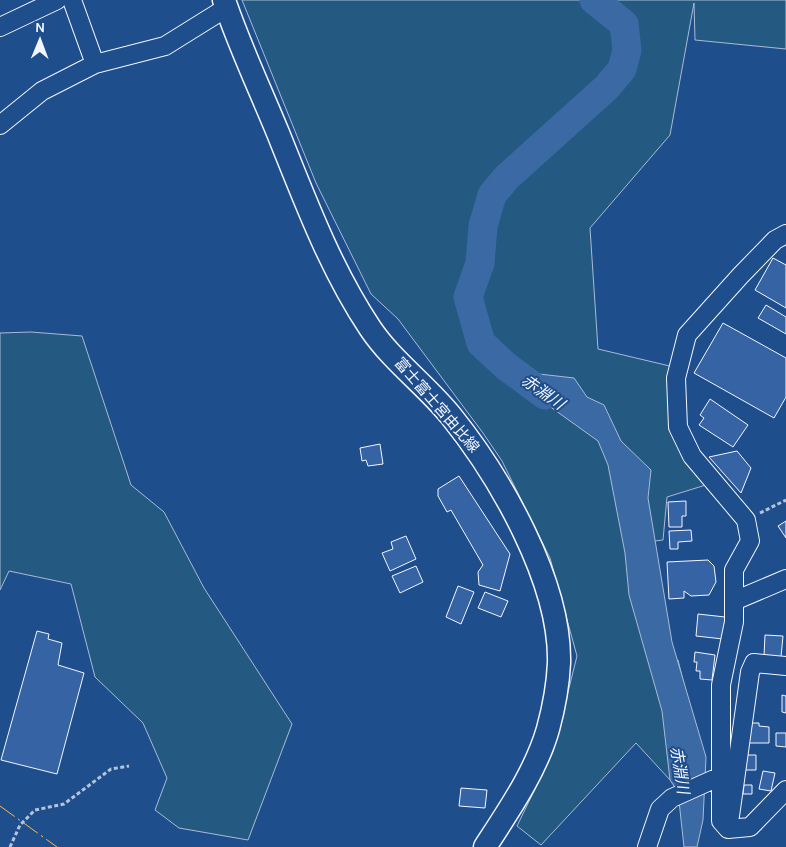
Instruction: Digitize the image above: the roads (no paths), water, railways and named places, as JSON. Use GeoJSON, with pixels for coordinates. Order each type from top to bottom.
{"type":"FeatureCollection","features":[{"type":"Feature","properties":{"kind":"main road","name":"富士富士宮由比線"},"geometry":{"type":"LineString","coordinates":[[225,4],[321,237],[345,288],[372,330],[448,412],[479,451],[521,529],[548,595],[555,626],[559,661],[555,699],[547,731],[534,763],[510,810],[485,847]]}},
{"type":"Feature","properties":{"kind":"street"},"geometry":{"type":"LineString","coordinates":[[0,27],[58,0]]}},
{"type":"Feature","properties":{"kind":"street"},"geometry":{"type":"LineString","coordinates":[[72,0],[95,64]]}},
{"type":"Feature","properties":{"kind":"street"},"geometry":{"type":"LineString","coordinates":[[0,124],[42,90],[95,64],[165,46],[225,4]]}},
{"type":"Feature","properties":{"kind":"street"},"geometry":{"type":"LineString","coordinates":[[728,829],[721,821],[716,778],[721,685],[734,622],[734,570],[750,541],[746,520],[692,456],[678,427],[676,378],[687,335],[775,240],[786,234]]}},
{"type":"Feature","properties":{"kind":"street"},"geometry":{"type":"LineString","coordinates":[[734,601],[786,580]]}},
{"type":"Feature","properties":{"kind":"street"},"geometry":{"type":"LineString","coordinates":[[728,829],[750,672],[754,663],[786,666]]}},
{"type":"Feature","properties":{"kind":"street"},"geometry":{"type":"LineString","coordinates":[[647,847],[660,809],[672,798],[716,778]]}},
{"type":"Feature","properties":{"kind":"street"},"geometry":{"type":"LineString","coordinates":[[728,829],[750,827],[786,790]]}},
{"type":"Feature","properties":{"kind":"water"},"geometry":{"type":"Polygon","coordinates":[[[513,371],[574,378],[587,397],[604,405],[621,441],[651,470],[648,498],[672,642],[706,757],[703,820],[697,847],[684,847],[678,792],[670,780],[662,711],[629,595],[625,553],[608,465],[598,441],[517,383],[513,371]]]}},
{"type":"Feature","properties":{"kind":"waterway","name":"赤淵川"},"geometry":{"type":"LineString","coordinates":[[545,395],[507,367],[481,343],[468,297],[480,263],[483,226],[492,195],[506,178],[607,87],[622,69],[627,50],[624,24],[594,0]]}}]}
